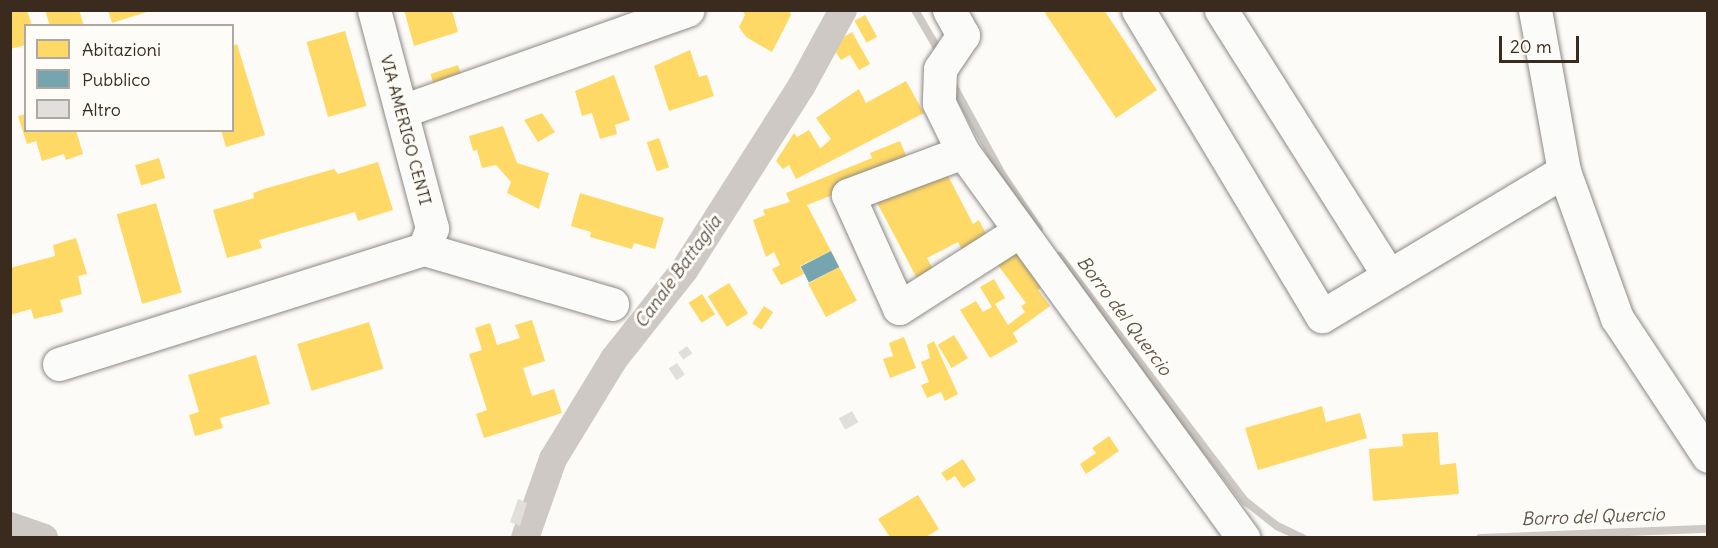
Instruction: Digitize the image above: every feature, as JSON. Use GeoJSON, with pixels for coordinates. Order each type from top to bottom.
{"type":"FeatureCollection","features":[{"type":"Feature","properties":{"kind":"street","name":"VIA AMERIGO CENTI"},"geometry":{"type":"LineString","coordinates":[[374,10],[432,228],[424,249]]}},
{"type":"Feature","properties":{"kind":"street"},"geometry":{"type":"LineString","coordinates":[[402,111],[688,10]]}},
{"type":"Feature","properties":{"kind":"street"},"geometry":{"type":"LineString","coordinates":[[949,10],[963,35],[940,69],[939,103],[963,152],[1018,232],[1243,537]]}},
{"type":"Feature","properties":{"kind":"street"},"geometry":{"type":"LineString","coordinates":[[1138,10],[1322,316],[1388,273],[1564,171]]}},
{"type":"Feature","properties":{"kind":"street"},"geometry":{"type":"LineString","coordinates":[[1221,10],[1388,273]]}},
{"type":"Feature","properties":{"kind":"street"},"geometry":{"type":"LineString","coordinates":[[1535,10],[1564,171],[1617,318],[1707,456]]}},
{"type":"Feature","properties":{"kind":"street"},"geometry":{"type":"LineString","coordinates":[[963,152],[848,195],[899,308],[1018,232]]}},
{"type":"Feature","properties":{"kind":"street"},"geometry":{"type":"LineString","coordinates":[[59,364],[424,249],[612,304]]}},
{"type":"Feature","properties":{"kind":"building: Abitazioni"},"geometry":{"type":"Polygon","coordinates":[[[10,10],[27,10],[31,24],[24,24],[24,46],[10,49],[10,10]]]}},
{"type":"Feature","properties":{"kind":"building: Abitazioni"},"geometry":{"type":"Polygon","coordinates":[[[45,10],[79,10],[83,24],[49,24],[45,10]]]}},
{"type":"Feature","properties":{"kind":"building: Abitazioni"},"geometry":{"type":"Polygon","coordinates":[[[108,10],[150,10],[150,11],[112,23],[108,10]]]}},
{"type":"Feature","properties":{"kind":"building: Abitazioni"},"geometry":{"type":"Polygon","coordinates":[[[404,10],[452,10],[458,32],[414,46],[404,10]]]}},
{"type":"Feature","properties":{"kind":"building: Abitazioni"},"geometry":{"type":"Polygon","coordinates":[[[742,10],[789,10],[791,15],[772,52],[746,37],[739,27],[745,15],[742,10]]]}},
{"type":"Feature","properties":{"kind":"building: Abitazioni"},"geometry":{"type":"Polygon","coordinates":[[[1049,10],[1104,10],[1157,90],[1116,118],[1045,13],[1049,10]]]}},
{"type":"Feature","properties":{"kind":"building: Abitazioni"},"geometry":{"type":"Polygon","coordinates":[[[865,15],[877,37],[867,43],[855,21],[865,15]]]}},
{"type":"Feature","properties":{"kind":"building: Abitazioni"},"geometry":{"type":"Polygon","coordinates":[[[345,31],[366,106],[328,117],[307,42],[345,31]]]}},
{"type":"Feature","properties":{"kind":"building: Abitazioni"},"geometry":{"type":"Polygon","coordinates":[[[852,32],[870,64],[859,70],[850,55],[841,60],[831,45],[852,32]]]}},
{"type":"Feature","properties":{"kind":"building: Abitazioni"},"geometry":{"type":"Polygon","coordinates":[[[237,44],[265,135],[226,147],[222,132],[234,132],[234,45],[237,44]]]}},
{"type":"Feature","properties":{"kind":"building: Abitazioni"},"geometry":{"type":"Polygon","coordinates":[[[690,50],[699,77],[707,75],[714,96],[669,111],[654,66],[690,50]]]}},
{"type":"Feature","properties":{"kind":"building: Abitazioni"},"geometry":{"type":"Polygon","coordinates":[[[458,65],[462,77],[434,86],[430,74],[458,65]]]}},
{"type":"Feature","properties":{"kind":"building: Abitazioni"},"geometry":{"type":"Polygon","coordinates":[[[614,75],[630,120],[615,125],[617,134],[600,139],[592,113],[582,116],[575,91],[614,75]]]}},
{"type":"Feature","properties":{"kind":"building: Abitazioni"},"geometry":{"type":"Polygon","coordinates":[[[906,81],[924,113],[796,179],[789,165],[783,169],[776,161],[794,133],[797,137],[809,130],[820,148],[822,147],[831,139],[816,118],[859,89],[866,103],[906,81]]]}},
{"type":"Feature","properties":{"kind":"building: Abitazioni"},"geometry":{"type":"Polygon","coordinates":[[[542,113],[555,132],[538,142],[524,120],[542,113]]]}},
{"type":"Feature","properties":{"kind":"building: Abitazioni"},"geometry":{"type":"Polygon","coordinates":[[[24,114],[24,132],[77,132],[83,154],[66,160],[64,154],[42,161],[36,141],[27,144],[18,116],[24,114]]]}},
{"type":"Feature","properties":{"kind":"building: Abitazioni"},"geometry":{"type":"Polygon","coordinates":[[[503,126],[517,163],[549,173],[539,209],[507,193],[511,182],[496,165],[482,168],[477,150],[473,151],[469,136],[503,126]]]}},
{"type":"Feature","properties":{"kind":"building: Abitazioni"},"geometry":{"type":"Polygon","coordinates":[[[659,138],[669,167],[657,172],[647,142],[659,138]]]}},
{"type":"Feature","properties":{"kind":"building: Abitazioni"},"geometry":{"type":"Polygon","coordinates":[[[900,141],[910,165],[807,205],[831,251],[800,266],[804,274],[781,285],[772,269],[780,265],[774,252],[766,257],[753,220],[765,215],[763,210],[790,202],[786,193],[872,158],[870,153],[900,141]]]}},
{"type":"Feature","properties":{"kind":"building: Abitazioni"},"geometry":{"type":"Polygon","coordinates":[[[159,158],[165,178],[141,185],[135,165],[159,158]]]}},
{"type":"Feature","properties":{"kind":"building: Abitazioni"},"geometry":{"type":"Polygon","coordinates":[[[378,162],[393,210],[358,221],[355,212],[259,240],[262,248],[227,258],[213,210],[254,198],[253,193],[264,189],[334,169],[338,174],[378,162]]]}},
{"type":"Feature","properties":{"kind":"building: Abitazioni"},"geometry":{"type":"Polygon","coordinates":[[[944,168],[973,224],[979,220],[987,236],[965,256],[958,242],[927,258],[936,275],[920,284],[873,195],[944,168]]]}},
{"type":"Feature","properties":{"kind":"building: Abitazioni"},"geometry":{"type":"Polygon","coordinates":[[[580,193],[664,218],[655,249],[634,243],[632,249],[590,237],[591,232],[571,226],[580,193]]]}},
{"type":"Feature","properties":{"kind":"building: Abitazioni"},"geometry":{"type":"Polygon","coordinates":[[[156,203],[182,292],[142,304],[117,214],[156,203]]]}},
{"type":"Feature","properties":{"kind":"building: Abitazioni"},"geometry":{"type":"Polygon","coordinates":[[[76,238],[87,274],[78,276],[82,294],[60,300],[63,312],[34,319],[31,309],[10,315],[10,268],[55,256],[53,245],[76,238]]]}},
{"type":"Feature","properties":{"kind":"building: Abitazioni"},"geometry":{"type":"Polygon","coordinates":[[[1019,244],[1048,284],[1038,290],[1050,306],[1013,333],[1018,342],[990,358],[960,310],[976,301],[983,312],[992,307],[980,287],[994,279],[1005,298],[995,304],[1008,325],[1025,312],[1021,306],[1026,303],[995,261],[1019,244]]]}},
{"type":"Feature","properties":{"kind":"building: Abitazioni"},"geometry":{"type":"Polygon","coordinates":[[[839,267],[857,301],[826,317],[808,283],[839,267]]]}},
{"type":"Feature","properties":{"kind":"building: Abitazioni"},"geometry":{"type":"Polygon","coordinates":[[[729,283],[748,314],[727,327],[708,296],[729,283]]]}},
{"type":"Feature","properties":{"kind":"building: Abitazioni"},"geometry":{"type":"Polygon","coordinates":[[[702,294],[715,314],[702,323],[689,303],[702,294]]]}},
{"type":"Feature","properties":{"kind":"building: Abitazioni"},"geometry":{"type":"Polygon","coordinates":[[[764,306],[773,312],[761,330],[752,323],[764,306]]]}},
{"type":"Feature","properties":{"kind":"building: Abitazioni"},"geometry":{"type":"Polygon","coordinates":[[[532,320],[545,361],[523,368],[532,396],[554,389],[562,413],[484,438],[476,414],[487,410],[469,354],[482,350],[475,328],[490,323],[497,345],[520,338],[515,325],[532,320]]]}},
{"type":"Feature","properties":{"kind":"building: Abitazioni"},"geometry":{"type":"Polygon","coordinates":[[[369,322],[383,369],[312,391],[297,344],[369,322]]]}},
{"type":"Feature","properties":{"kind":"building: Abitazioni"},"geometry":{"type":"Polygon","coordinates":[[[954,335],[968,358],[952,368],[938,345],[954,335]]]}},
{"type":"Feature","properties":{"kind":"building: Abitazioni"},"geometry":{"type":"Polygon","coordinates":[[[904,337],[916,368],[890,378],[883,359],[893,356],[889,343],[904,337]]]}},
{"type":"Feature","properties":{"kind":"building: Abitazioni"},"geometry":{"type":"Polygon","coordinates":[[[934,341],[958,394],[945,401],[941,392],[927,398],[921,385],[929,382],[921,362],[930,358],[927,345],[934,341]]]}},
{"type":"Feature","properties":{"kind":"building: Abitazioni"},"geometry":{"type":"Polygon","coordinates":[[[256,355],[270,404],[220,418],[223,428],[195,436],[189,415],[199,412],[188,375],[256,355]]]}},
{"type":"Feature","properties":{"kind":"building: Abitazioni"},"geometry":{"type":"Polygon","coordinates":[[[1322,406],[1326,422],[1360,413],[1367,438],[1258,470],[1245,428],[1322,406]]]}},
{"type":"Feature","properties":{"kind":"building: Abitazioni"},"geometry":{"type":"Polygon","coordinates":[[[1438,432],[1440,465],[1456,463],[1459,494],[1373,501],[1369,449],[1403,446],[1402,434],[1438,432]]]}},
{"type":"Feature","properties":{"kind":"building: Abitazioni"},"geometry":{"type":"Polygon","coordinates":[[[1109,436],[1119,451],[1086,474],[1080,464],[1096,453],[1092,448],[1109,436]]]}},
{"type":"Feature","properties":{"kind":"building: Abitazioni"},"geometry":{"type":"Polygon","coordinates":[[[963,459],[976,480],[963,488],[955,476],[947,481],[941,473],[963,459]]]}},
{"type":"Feature","properties":{"kind":"building: Abitazioni"},"geometry":{"type":"Polygon","coordinates":[[[918,495],[939,529],[926,537],[890,537],[878,519],[918,495]]]}},
{"type":"Feature","properties":{"kind":"building: Pubblico"},"geometry":{"type":"Polygon","coordinates":[[[831,251],[839,267],[809,282],[801,266],[831,251]]]}},
{"type":"Feature","properties":{"kind":"building: Altro"},"geometry":{"type":"Polygon","coordinates":[[[687,346],[692,353],[683,360],[678,352],[687,346]]]}},
{"type":"Feature","properties":{"kind":"building: Altro"},"geometry":{"type":"Polygon","coordinates":[[[677,363],[685,375],[677,380],[669,369],[677,363]]]}},
{"type":"Feature","properties":{"kind":"building: Altro"},"geometry":{"type":"Polygon","coordinates":[[[852,411],[858,422],[845,430],[839,418],[852,411]]]}},
{"type":"Feature","properties":{"kind":"building: Altro"},"geometry":{"type":"Polygon","coordinates":[[[518,499],[527,503],[520,526],[510,522],[518,499]]]}},
{"type":"Feature","properties":{"kind":"waterway","name":"Canale Battaglia"},"geometry":{"type":"LineString","coordinates":[[525,538],[553,459],[614,359],[685,269],[801,87],[843,10]]}},
{"type":"Feature","properties":{"kind":"waterway","name":"Borro del Quercio"},"geometry":{"type":"LineString","coordinates":[[915,10],[936,46]]}},
{"type":"Feature","properties":{"kind":"waterway","name":"Borro del Quercio"},"geometry":{"type":"LineString","coordinates":[[953,85],[1002,174],[1039,229]]}},
{"type":"Feature","properties":{"kind":"waterway","name":"Borro del Quercio"},"geometry":{"type":"LineString","coordinates":[[1059,256],[1245,501],[1277,526],[1303,538]]}},
{"type":"Feature","properties":{"kind":"waterway","name":"Canale Battaglia"},"geometry":{"type":"LineString","coordinates":[[10,526],[44,538]]}},
{"type":"Feature","properties":{"kind":"waterway","name":"Borro del Quercio"},"geometry":{"type":"LineString","coordinates":[[1480,538],[1708,529]]}}]}
